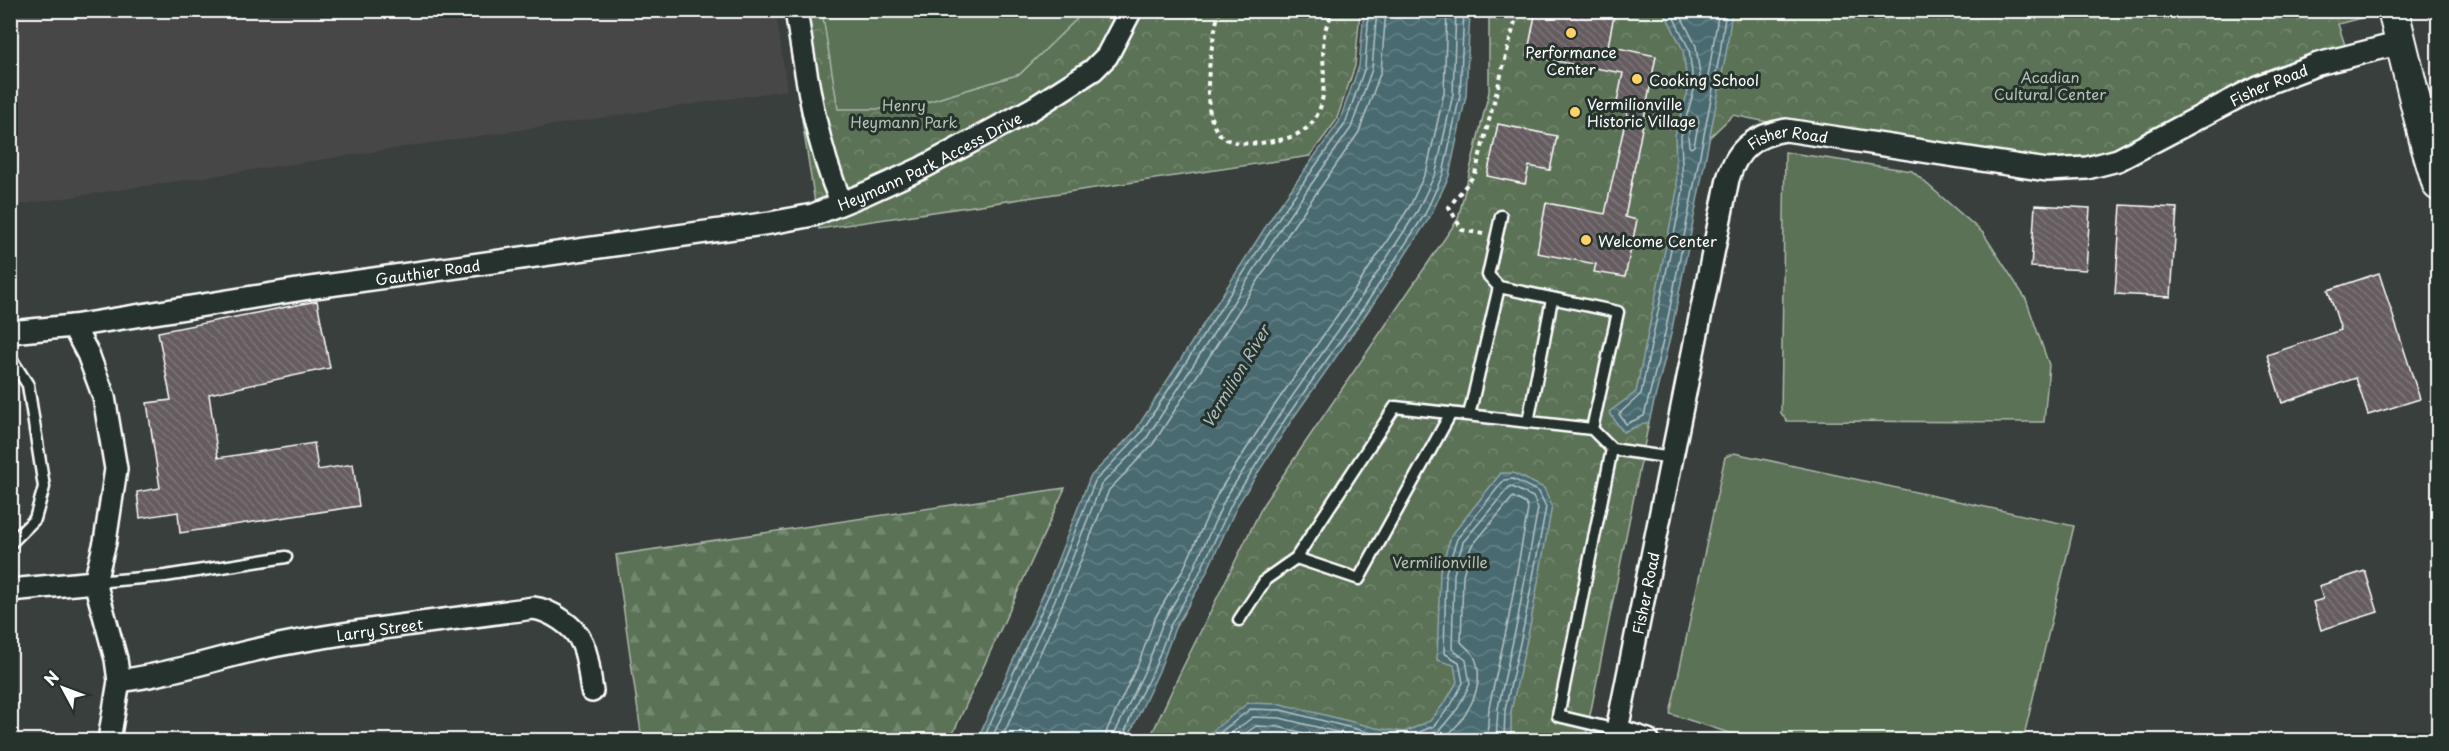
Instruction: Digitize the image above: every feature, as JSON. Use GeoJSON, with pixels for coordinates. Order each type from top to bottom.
{"type":"FeatureCollection","features":[{"type":"Feature","properties":{"kind":"street","name":"Heymann Park Access Drive"},"geometry":{"type":"LineString","coordinates":[[796,10],[810,95],[828,170],[841,202],[922,168],[1032,109],[1075,82],[1093,70],[1107,56],[1131,10]]}},
{"type":"Feature","properties":{"kind":"street"},"geometry":{"type":"LineString","coordinates":[[2393,10],[2426,145],[2439,185]]}},
{"type":"Feature","properties":{"kind":"street","name":"Fisher Road"},"geometry":{"type":"LineString","coordinates":[[1616,735],[1728,179],[1737,156],[1752,141],[1773,132],[1798,131],[2047,170],[2087,168],[2118,160],[2234,98],[2267,83],[2318,64],[2401,43]]}},
{"type":"Feature","properties":{"kind":"street","name":"Gauthier Road"},"geometry":{"type":"LineString","coordinates":[[10,332],[73,326],[316,287],[770,223],[813,214],[841,202]]}},
{"type":"Feature","properties":{"kind":"street"},"geometry":{"type":"LineString","coordinates":[[73,326],[88,354],[104,397],[116,469],[105,542],[95,582],[116,659],[119,681],[109,741]]}},
{"type":"Feature","properties":{"kind":"street"},"geometry":{"type":"LineString","coordinates":[[10,590],[95,582]]}},
{"type":"Feature","properties":{"kind":"street","name":"Larry Street"},"geometry":{"type":"LineString","coordinates":[[119,681],[169,673],[237,653],[287,643],[533,608],[542,609],[555,617],[581,641],[592,691]]}},
{"type":"Feature","properties":{"kind":"street"},"geometry":{"type":"LineString","coordinates":[[1616,735],[1648,741]]}},
{"type":"Feature","properties":{"kind":"lane"},"geometry":{"type":"LineString","coordinates":[[1501,216],[1488,275],[1499,287],[1618,312],[1592,429]]}},
{"type":"Feature","properties":{"kind":"lane"},"geometry":{"type":"LineString","coordinates":[[1469,415],[1499,287]]}},
{"type":"Feature","properties":{"kind":"lane"},"geometry":{"type":"LineString","coordinates":[[1528,422],[1552,298]]}},
{"type":"Feature","properties":{"kind":"lane"},"geometry":{"type":"LineString","coordinates":[[10,357],[28,385],[44,487],[35,519],[10,544]]}},
{"type":"Feature","properties":{"kind":"lane"},"geometry":{"type":"LineString","coordinates":[[1239,620],[1266,579],[1296,558],[1395,407],[1592,429],[1612,449],[1672,458]]}},
{"type":"Feature","properties":{"kind":"lane"},"geometry":{"type":"LineString","coordinates":[[1296,558],[1359,579],[1451,413]]}},
{"type":"Feature","properties":{"kind":"lane"},"geometry":{"type":"LineString","coordinates":[[1612,449],[1558,716],[1616,735]]}},
{"type":"Feature","properties":{"kind":"lane"},"geometry":{"type":"LineString","coordinates":[[95,582],[165,576],[286,557]]}},
{"type":"Feature","properties":{"kind":"path"},"geometry":{"type":"LineString","coordinates":[[1220,10],[1210,63],[1209,110],[1213,125],[1224,137],[1237,143],[1252,144],[1278,141],[1302,132],[1311,124],[1319,111],[1323,97],[1324,35],[1334,10]]}},
{"type":"Feature","properties":{"kind":"path"},"geometry":{"type":"LineString","coordinates":[[1495,237],[1462,230],[1449,207],[1475,174],[1518,10]]}},
{"type":"Feature","properties":{"kind":"shaded area"},"geometry":{"type":"Polygon","coordinates":[[[11,10],[776,11],[787,90],[11,206],[11,10]]]}},
{"type":"Feature","properties":{"kind":"green space"},"geometry":{"type":"Polygon","coordinates":[[[822,10],[1085,11],[1020,74],[904,109],[838,109],[822,10]]]}},
{"type":"Feature","properties":{"kind":"green space","name":"Henry Heymann Park"},"geometry":{"type":"Polygon","coordinates":[[[785,11],[1360,11],[1355,66],[1336,121],[1310,156],[819,229],[785,11]]]}},
{"type":"Feature","properties":{"kind":"green space","name":"Vermilionville"},"geometry":{"type":"Polygon","coordinates":[[[1489,11],[2359,11],[2361,18],[2338,24],[2347,51],[2139,144],[2087,158],[2047,161],[1797,128],[1733,115],[1710,137],[1660,275],[1649,422],[1585,740],[1149,740],[1264,503],[1458,219],[1489,92],[1489,11]]]}},
{"type":"Feature","properties":{"kind":"green space"},"geometry":{"type":"Polygon","coordinates":[[[1785,152],[1912,171],[1983,233],[2026,299],[2049,365],[2044,422],[1787,421],[1781,413],[1785,152]]]}},
{"type":"Feature","properties":{"kind":"green space"},"geometry":{"type":"Polygon","coordinates":[[[1734,453],[2074,526],[2023,740],[1751,740],[1670,714],[1725,457],[1734,453]]]}},
{"type":"Feature","properties":{"kind":"green space"},"geometry":{"type":"Polygon","coordinates":[[[1065,488],[950,740],[642,740],[616,555],[1065,488]]]}},
{"type":"Feature","properties":{"kind":"water","name":"Vermilion River"},"geometry":{"type":"Polygon","coordinates":[[[1364,11],[1470,11],[1466,96],[1449,176],[1430,217],[1371,307],[1291,421],[1238,504],[1203,580],[1175,628],[1159,671],[1127,740],[977,740],[1051,577],[1090,477],[1135,431],[1275,212],[1339,122],[1359,66],[1364,11]]]}},
{"type":"Feature","properties":{"kind":"water"},"geometry":{"type":"Polygon","coordinates":[[[1664,11],[1732,11],[1726,54],[1671,334],[1649,422],[1623,432],[1609,412],[1636,392],[1677,191],[1675,135],[1688,91],[1683,50],[1664,11]]]}},
{"type":"Feature","properties":{"kind":"water"},"geometry":{"type":"Polygon","coordinates":[[[1501,473],[1513,473],[1544,488],[1552,506],[1530,626],[1511,711],[1511,740],[1204,740],[1248,703],[1281,704],[1376,728],[1404,732],[1430,721],[1457,682],[1454,665],[1437,660],[1440,571],[1451,536],[1501,473]]]}},
{"type":"Feature","properties":{"kind":"building"},"geometry":{"type":"Polygon","coordinates":[[[1536,10],[1615,10],[1608,46],[1656,56],[1625,217],[1637,220],[1625,277],[1594,272],[1596,264],[1537,253],[1546,203],[1605,214],[1629,104],[1617,102],[1623,73],[1527,56],[1536,10]]]}},
{"type":"Feature","properties":{"kind":"building"},"geometry":{"type":"Polygon","coordinates":[[[1498,124],[1557,136],[1550,170],[1529,166],[1525,184],[1487,176],[1498,124]]]}},
{"type":"Feature","properties":{"kind":"building"},"geometry":{"type":"Polygon","coordinates":[[[2035,205],[2090,208],[2086,270],[2031,267],[2035,205]]]}},
{"type":"Feature","properties":{"kind":"building"},"geometry":{"type":"Polygon","coordinates":[[[2121,205],[2177,208],[2171,297],[2115,294],[2121,205]]]}},
{"type":"Feature","properties":{"kind":"building"},"geometry":{"type":"Polygon","coordinates":[[[2379,273],[2420,399],[2368,415],[2356,378],[2282,403],[2267,355],[2341,330],[2328,290],[2379,273]]]}},
{"type":"Feature","properties":{"kind":"building"},"geometry":{"type":"Polygon","coordinates":[[[317,301],[330,368],[209,394],[218,458],[314,443],[318,470],[353,464],[359,506],[180,533],[178,512],[140,518],[137,492],[160,488],[147,403],[171,400],[158,332],[317,301]]]}},
{"type":"Feature","properties":{"kind":"building"},"geometry":{"type":"Polygon","coordinates":[[[2365,571],[2378,612],[2321,630],[2313,602],[2323,599],[2319,586],[2365,571]]]}},
{"type":"Feature","properties":{"kind":"place","name":"Performance Center"},"geometry":{"type":"Point","coordinates":[1571,33]}},
{"type":"Feature","properties":{"kind":"place","name":"Cooking School"},"geometry":{"type":"Point","coordinates":[1637,79]}},
{"type":"Feature","properties":{"kind":"place","name":"Vermilionville Historic Village"},"geometry":{"type":"Point","coordinates":[1575,112]}},
{"type":"Feature","properties":{"kind":"place","name":"Welcome Center"},"geometry":{"type":"Point","coordinates":[1586,240]}},
{"type":"Feature","properties":{"kind":"park label","name":"Acadian Cultural Center"},"geometry":{"type":"Point","coordinates":[2050,84]}}]}
